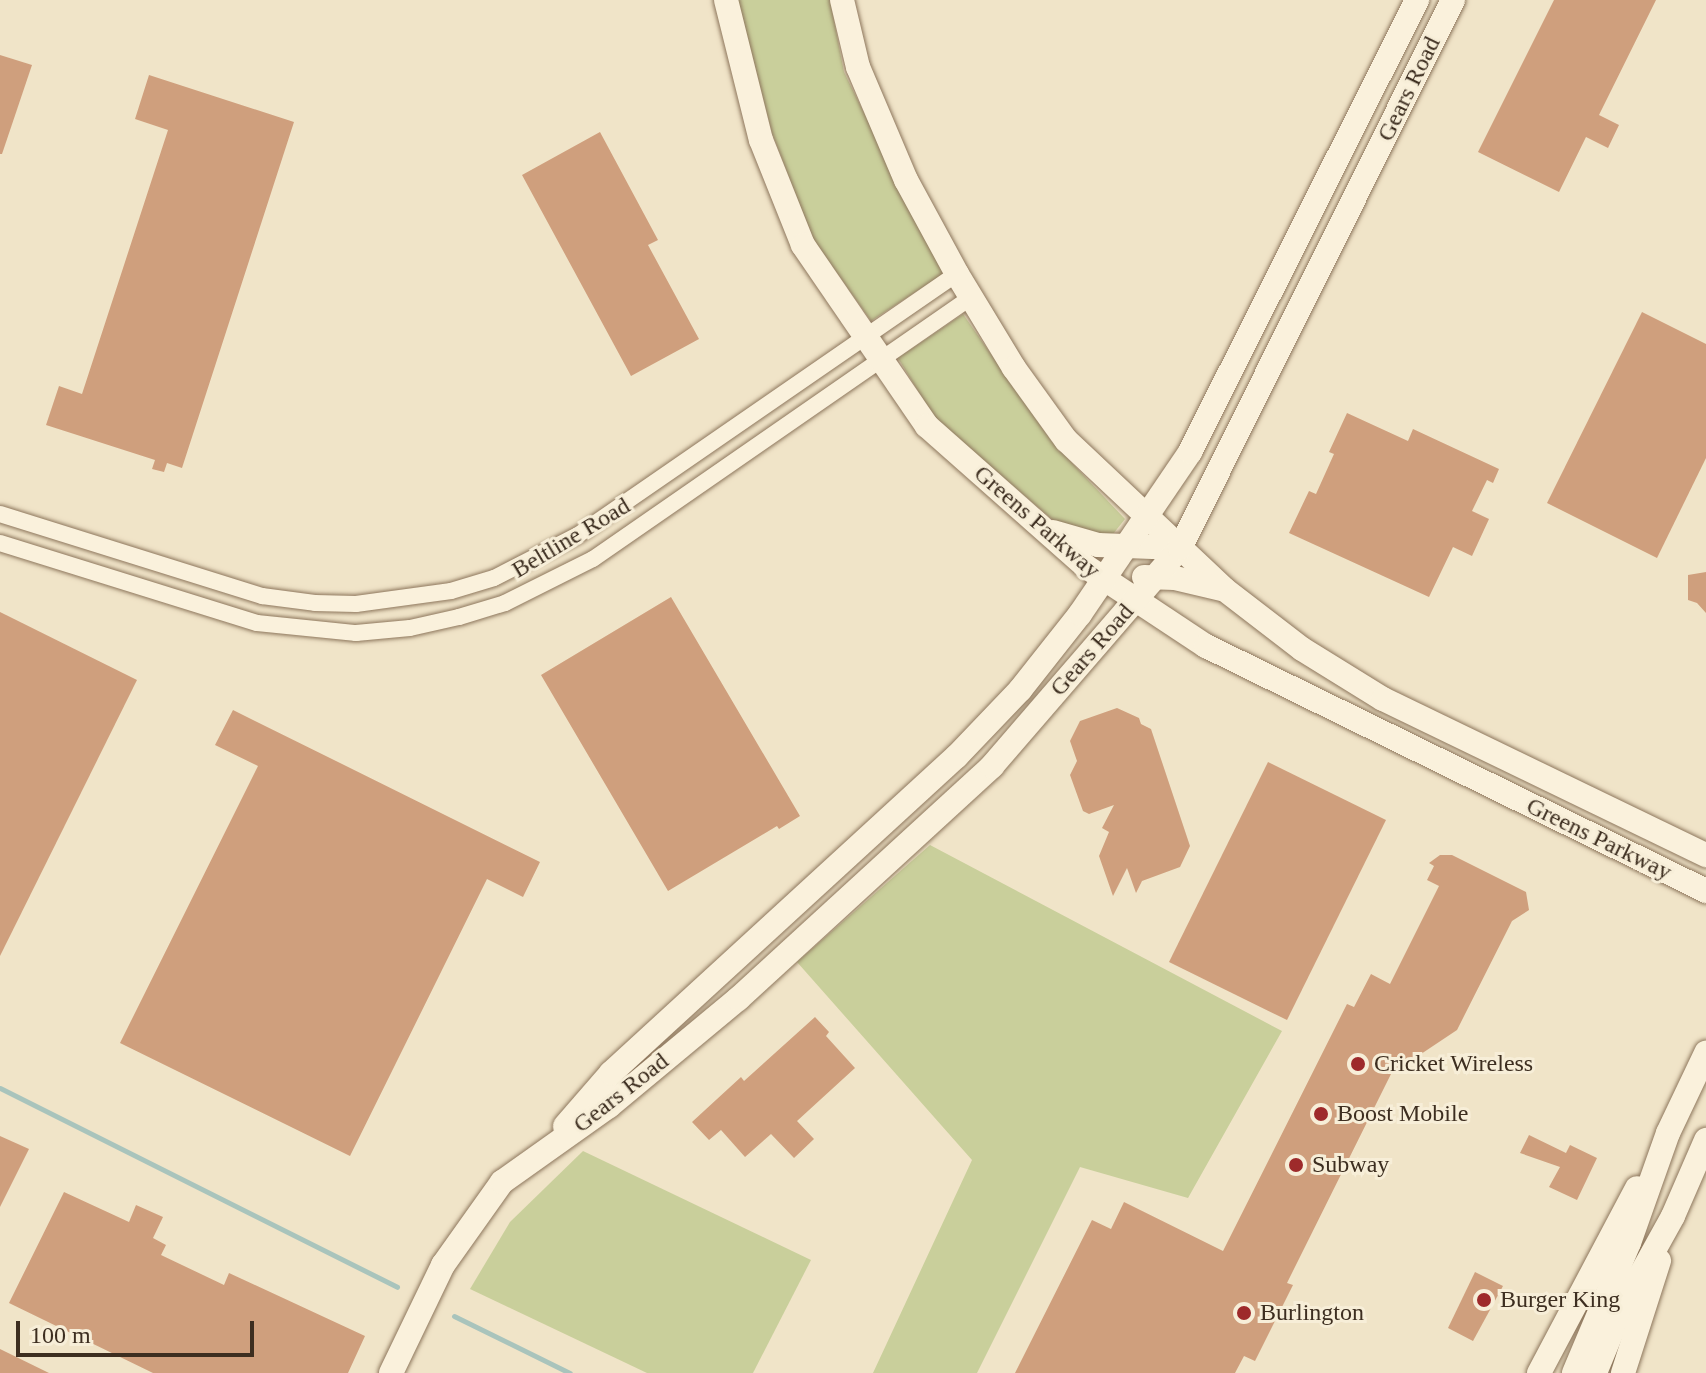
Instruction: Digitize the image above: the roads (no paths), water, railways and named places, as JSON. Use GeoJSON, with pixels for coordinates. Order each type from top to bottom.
{"type":"FeatureCollection","features":[{"type":"Feature","properties":{"kind":"street","name":"Greens Parkway"},"geometry":{"type":"LineString","coordinates":[[726,0],[761,140],[803,245],[927,426],[1103,579],[1206,646],[1706,891]]}},
{"type":"Feature","properties":{"kind":"street","name":"Greens Parkway"},"geometry":{"type":"LineString","coordinates":[[842,0],[858,67],[906,180],[957,274],[1014,368],[1066,440],[1224,589],[1302,649],[1383,699],[1706,855]]}},
{"type":"Feature","properties":{"kind":"street"},"geometry":{"type":"LineString","coordinates":[[1416,2],[1449,8]]}},
{"type":"Feature","properties":{"kind":"street","name":"Gears Road"},"geometry":{"type":"LineString","coordinates":[[542,1151],[611,1073],[956,757],[1020,690],[1103,579],[1190,452],[1416,2]]}},
{"type":"Feature","properties":{"kind":"street","name":"Gears Road"},"geometry":{"type":"LineString","coordinates":[[391,1373],[443,1265],[502,1182],[609,1106],[738,999],[992,766],[1180,548],[1449,8]]}},
{"type":"Feature","properties":{"kind":"street"},"geometry":{"type":"LineString","coordinates":[[1295,243],[1326,259]]}},
{"type":"Feature","properties":{"kind":"street","name":"Beltline Road"},"geometry":{"type":"LineString","coordinates":[[0,514],[262,596],[315,603],[356,604],[451,591],[494,578],[578,535],[957,274]]}},
{"type":"Feature","properties":{"kind":"street","name":"Beltline Road"},"geometry":{"type":"LineString","coordinates":[[0,543],[257,623],[356,633],[418,626],[505,603],[561,577],[971,297]]}},
{"type":"Feature","properties":{"kind":"street"},"geometry":{"type":"LineString","coordinates":[[1043,529],[1098,545],[1180,548]]}},
{"type":"Feature","properties":{"kind":"street"},"geometry":{"type":"LineString","coordinates":[[1103,579],[1156,576],[1224,589]]}},
{"type":"Feature","properties":{"kind":"street"},"geometry":{"type":"LineString","coordinates":[[1460,771],[1473,743]]}},
{"type":"Feature","properties":{"kind":"street"},"geometry":{"type":"LineString","coordinates":[[1586,831],[1596,802]]}},
{"type":"Feature","properties":{"kind":"street"},"geometry":{"type":"LineString","coordinates":[[904,804],[927,824]]}},
{"type":"Feature","properties":{"kind":"street"},"geometry":{"type":"LineString","coordinates":[[717,977],[738,999]]}},
{"type":"Feature","properties":{"kind":"street"},"geometry":{"type":"LineString","coordinates":[[1539,1373],[1668,1133],[1706,1053]]}},
{"type":"Feature","properties":{"kind":"street"},"geometry":{"type":"LineString","coordinates":[[1574,1373],[1629,1243],[1668,1133]]}},
{"type":"Feature","properties":{"kind":"street"},"geometry":{"type":"LineString","coordinates":[[1595,1373],[1621,1310],[1673,1216],[1706,1140]]}},
{"type":"Feature","properties":{"kind":"street"},"geometry":{"type":"LineString","coordinates":[[1623,1373],[1673,1216]]}},
{"type":"Feature","properties":{"kind":"waterway"},"geometry":{"type":"LineString","coordinates":[[0,1088],[397,1287]]}},
{"type":"Feature","properties":{"kind":"waterway"},"geometry":{"type":"LineString","coordinates":[[454,1316],[570,1373]]}},
{"type":"Feature","properties":{"kind":"place","name":"Cricket Wireless"},"geometry":{"type":"Point","coordinates":[1358,1064]}},
{"type":"Feature","properties":{"kind":"place","name":"Boost Mobile"},"geometry":{"type":"Point","coordinates":[1321,1114]}},
{"type":"Feature","properties":{"kind":"place","name":"Subway"},"geometry":{"type":"Point","coordinates":[1296,1165]}},
{"type":"Feature","properties":{"kind":"place","name":"Burger King"},"geometry":{"type":"Point","coordinates":[1484,1300]}},
{"type":"Feature","properties":{"kind":"place","name":"Burlington"},"geometry":{"type":"Point","coordinates":[1244,1313]}}]}
